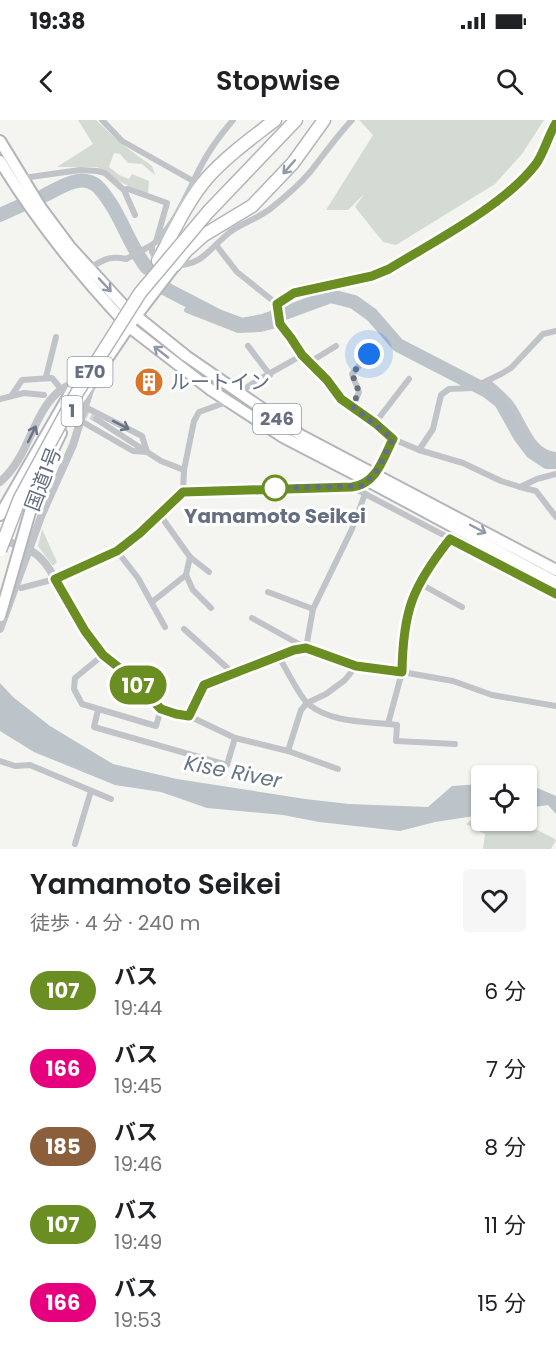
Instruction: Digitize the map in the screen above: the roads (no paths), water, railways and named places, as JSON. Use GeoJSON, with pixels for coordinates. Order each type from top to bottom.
{"type":"FeatureCollection","features":[{"type":"Feature","properties":{"kind":"highway"},"geometry":{"type":"LineString","coordinates":[[158,261],[207,178],[233,153],[275,120]]}},
{"type":"Feature","properties":{"kind":"highway","name":"E70"},"geometry":{"type":"LineString","coordinates":[[0,534],[43,445],[74,388],[145,280],[290,120]]}},
{"type":"Feature","properties":{"kind":"highway","name":"E70"},"geometry":{"type":"LineString","coordinates":[[0,550],[20,498],[47,446],[88,374],[141,293],[207,210],[296,120]]}},
{"type":"Feature","properties":{"kind":"highway"},"geometry":{"type":"LineString","coordinates":[[175,265],[186,251],[204,235],[252,206],[293,163],[324,120]]}},
{"type":"Feature","properties":{"kind":"highway","name":"246"},"geometry":{"type":"LineString","coordinates":[[0,141],[23,178],[25,192]]}},
{"type":"Feature","properties":{"kind":"highway","name":"246"},"geometry":{"type":"LineString","coordinates":[[0,161],[25,192],[68,260],[122,311],[136,316],[186,356],[302,436],[556,582]]}},
{"type":"Feature","properties":{"kind":"highway","name":"国道1号"},"geometry":{"type":"LineString","coordinates":[[0,514],[77,381],[122,311],[158,261]]}},
{"type":"Feature","properties":{"kind":"highway","name":"国道1号"},"geometry":{"type":"LineString","coordinates":[[0,616],[33,505],[50,456],[70,414],[128,326],[175,265]]}},
{"type":"Feature","properties":{"kind":"highway","name":"246"},"geometry":{"type":"LineString","coordinates":[[122,311],[128,326],[227,402],[283,438],[372,478],[556,570]]}},
{"type":"Feature","properties":{"kind":"street"},"geometry":{"type":"LineString","coordinates":[[102,120],[122,141],[195,182]]}},
{"type":"Feature","properties":{"kind":"street"},"geometry":{"type":"LineString","coordinates":[[95,265],[107,258],[126,259],[154,244],[166,231],[195,182],[201,165],[234,120]]}},
{"type":"Feature","properties":{"kind":"street"},"geometry":{"type":"LineString","coordinates":[[175,265],[193,263],[204,257],[232,231],[269,209],[309,172],[332,141],[352,120]]}},
{"type":"Feature","properties":{"kind":"street"},"geometry":{"type":"LineString","coordinates":[[277,306],[294,293],[372,276],[389,269],[494,204],[537,162],[556,123]]}},
{"type":"Feature","properties":{"kind":"street"},"geometry":{"type":"LineString","coordinates":[[23,178],[80,170],[105,173],[124,190],[135,214]]}},
{"type":"Feature","properties":{"kind":"street"},"geometry":{"type":"LineString","coordinates":[[124,190],[128,189],[167,203],[152,252],[158,261]]}},
{"type":"Feature","properties":{"kind":"street"},"geometry":{"type":"LineString","coordinates":[[216,244],[237,272],[277,306],[279,323],[302,355],[327,380],[341,399],[393,439],[419,450],[463,463],[501,481],[536,491],[556,517]]}},
{"type":"Feature","properties":{"kind":"street"},"geometry":{"type":"LineString","coordinates":[[187,310],[238,330],[260,329],[279,323]]}},
{"type":"Feature","properties":{"kind":"street"},"geometry":{"type":"LineString","coordinates":[[419,450],[433,429],[441,395],[449,389],[472,388],[511,368],[543,334],[556,331]]}},
{"type":"Feature","properties":{"kind":"street"},"geometry":{"type":"LineString","coordinates":[[46,377],[56,337]]}},
{"type":"Feature","properties":{"kind":"street"},"geometry":{"type":"LineString","coordinates":[[248,346],[270,375]]}},
{"type":"Feature","properties":{"kind":"street"},"geometry":{"type":"LineString","coordinates":[[310,362],[336,346]]}},
{"type":"Feature","properties":{"kind":"street"},"geometry":{"type":"LineString","coordinates":[[352,406],[359,392],[352,374],[369,354]]}},
{"type":"Feature","properties":{"kind":"street"},"geometry":{"type":"LineString","coordinates":[[239,393],[302,355]]}},
{"type":"Feature","properties":{"kind":"street"},"geometry":{"type":"LineString","coordinates":[[12,395],[22,380],[46,377],[52,378],[62,390]]}},
{"type":"Feature","properties":{"kind":"street"},"geometry":{"type":"LineString","coordinates":[[0,629],[42,514],[73,445],[94,377]]}},
{"type":"Feature","properties":{"kind":"street"},"geometry":{"type":"LineString","coordinates":[[375,423],[410,379]]}},
{"type":"Feature","properties":{"kind":"street"},"geometry":{"type":"LineString","coordinates":[[0,482],[19,460],[50,402],[62,390],[77,381]]}},
{"type":"Feature","properties":{"kind":"street"},"geometry":{"type":"LineString","coordinates":[[486,381],[511,405],[540,450],[556,455]]}},
{"type":"Feature","properties":{"kind":"street"},"geometry":{"type":"LineString","coordinates":[[0,399],[24,393],[44,394]]}},
{"type":"Feature","properties":{"kind":"street"},"geometry":{"type":"LineString","coordinates":[[21,588],[55,579],[117,551],[160,515],[183,492],[184,470],[194,422],[199,412],[227,402]]}},
{"type":"Feature","properties":{"kind":"street"},"geometry":{"type":"LineString","coordinates":[[85,407],[142,436],[147,452]]}},
{"type":"Feature","properties":{"kind":"street"},"geometry":{"type":"LineString","coordinates":[[96,419],[161,461],[184,470]]}},
{"type":"Feature","properties":{"kind":"street"},"geometry":{"type":"LineString","coordinates":[[81,421],[133,451],[147,452]]}},
{"type":"Feature","properties":{"kind":"street"},"geometry":{"type":"LineString","coordinates":[[183,492],[361,486],[372,478],[393,439]]}},
{"type":"Feature","properties":{"kind":"street"},"geometry":{"type":"LineString","coordinates":[[520,487],[556,474]]}},
{"type":"Feature","properties":{"kind":"street"},"geometry":{"type":"LineString","coordinates":[[352,487],[556,594]]}},
{"type":"Feature","properties":{"kind":"street"},"geometry":{"type":"LineString","coordinates":[[306,648],[313,609],[352,529],[365,494]]}},
{"type":"Feature","properties":{"kind":"street"},"geometry":{"type":"LineString","coordinates":[[160,515],[190,557],[210,572]]}},
{"type":"Feature","properties":{"kind":"street"},"geometry":{"type":"LineString","coordinates":[[0,538],[30,549],[47,562],[85,631],[103,655],[127,674],[161,709],[189,716],[235,738],[288,751],[338,769]]}},
{"type":"Feature","properties":{"kind":"street"},"geometry":{"type":"LineString","coordinates":[[388,724],[402,672],[405,622],[419,583],[450,539]]}},
{"type":"Feature","properties":{"kind":"street"},"geometry":{"type":"LineString","coordinates":[[117,551],[138,578],[165,627]]}},
{"type":"Feature","properties":{"kind":"street"},"geometry":{"type":"LineString","coordinates":[[190,557],[186,574],[193,590],[211,608]]}},
{"type":"Feature","properties":{"kind":"street"},"geometry":{"type":"LineString","coordinates":[[152,602],[186,574]]}},
{"type":"Feature","properties":{"kind":"street"},"geometry":{"type":"LineString","coordinates":[[419,583],[462,607]]}},
{"type":"Feature","properties":{"kind":"street"},"geometry":{"type":"LineString","coordinates":[[268,592],[313,609]]}},
{"type":"Feature","properties":{"kind":"street"},"geometry":{"type":"LineString","coordinates":[[252,618],[306,648],[356,666],[453,681],[492,695],[556,706]]}},
{"type":"Feature","properties":{"kind":"street"},"geometry":{"type":"LineString","coordinates":[[184,630],[233,673]]}},
{"type":"Feature","properties":{"kind":"street"},"geometry":{"type":"LineString","coordinates":[[189,716],[204,685],[294,650],[306,648]]}},
{"type":"Feature","properties":{"kind":"street"},"geometry":{"type":"LineString","coordinates":[[103,655],[75,678],[74,688],[82,704],[156,726],[161,709]]}},
{"type":"Feature","properties":{"kind":"street"},"geometry":{"type":"LineString","coordinates":[[279,657],[307,703],[326,714],[353,722],[370,721],[397,725],[396,741],[455,744]]}},
{"type":"Feature","properties":{"kind":"street"},"geometry":{"type":"LineString","coordinates":[[288,751],[301,710],[307,703],[326,694],[345,680],[356,666]]}},
{"type":"Feature","properties":{"kind":"street"},"geometry":{"type":"LineString","coordinates":[[98,710],[94,727],[227,765],[235,738]]}},
{"type":"Feature","properties":{"kind":"street"},"geometry":{"type":"LineString","coordinates":[[0,761],[15,766],[30,765],[111,799]]}},
{"type":"Feature","properties":{"kind":"street"},"geometry":{"type":"LineString","coordinates":[[75,844],[91,791]]}},
{"type":"Feature","properties":{"kind":"waterway"},"geometry":{"type":"LineString","coordinates":[[43,196],[74,182],[84,181],[95,185],[113,207],[134,249],[147,268]]}},
{"type":"Feature","properties":{"kind":"waterway"},"geometry":{"type":"LineString","coordinates":[[0,215],[22,205]]}},
{"type":"Feature","properties":{"kind":"waterway"},"geometry":{"type":"LineString","coordinates":[[162,287],[218,316],[242,325],[263,321],[331,296],[354,302],[372,315],[398,345],[487,391],[501,402],[532,452],[547,462],[556,462]]}},
{"type":"Feature","properties":{"kind":"tunnel"},"geometry":{"type":"LineString","coordinates":[[50,397],[96,419]]}},
{"type":"Feature","properties":{"kind":"place","name":"ルートイン"},"geometry":{"type":"Point","coordinates":[149,382]}},
{"type":"Feature","properties":{"kind":"place","name":"Yamamoto Seikei"},"geometry":{"type":"Point","coordinates":[275,488]}},
{"type":"Feature","properties":{"kind":"water label","name":"Kise River"},"geometry":{"type":"Point","coordinates":[233,772]}}]}
